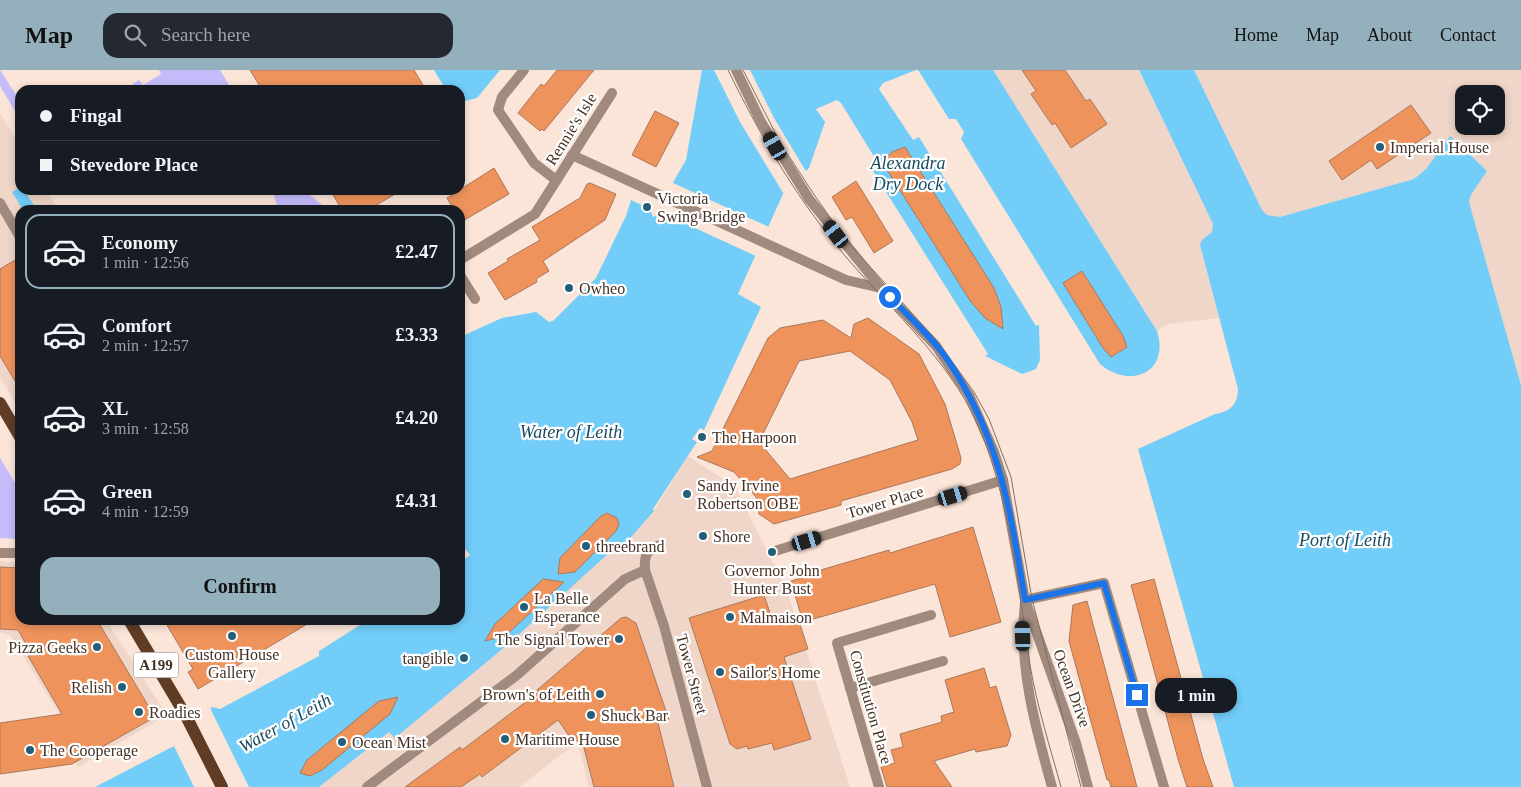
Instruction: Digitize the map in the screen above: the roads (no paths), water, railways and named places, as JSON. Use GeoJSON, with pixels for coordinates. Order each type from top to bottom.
{"type":"FeatureCollection","features":[{"type":"Feature","properties":{"kind":"main road"},"geometry":{"type":"LineString","coordinates":[[0,403],[15,428]]}},
{"type":"Feature","properties":{"kind":"main road","name":"A199"},"geometry":{"type":"LineString","coordinates":[[132,625],[186,716],[222,787]]}},
{"type":"Feature","properties":{"kind":"street","name":"Rennie's Isle"},"geometry":{"type":"LineString","coordinates":[[524,70],[502,97],[498,110],[534,163],[556,180]]}},
{"type":"Feature","properties":{"kind":"street","name":"Ocean Drive"},"geometry":{"type":"LineString","coordinates":[[736,70],[761,122],[809,198],[882,288],[948,361],[969,395],[983,424],[1004,480],[1025,600],[1076,743],[1088,787]]}},
{"type":"Feature","properties":{"kind":"street","name":"Rennie's Isle"},"geometry":{"type":"LineString","coordinates":[[465,257],[535,214],[612,93]]}},
{"type":"Feature","properties":{"kind":"street"},"geometry":{"type":"LineString","coordinates":[[572,155],[832,273],[861,284],[882,288]]}},
{"type":"Feature","properties":{"kind":"street"},"geometry":{"type":"LineString","coordinates":[[0,203],[15,228]]}},
{"type":"Feature","properties":{"kind":"street"},"geometry":{"type":"LineString","coordinates":[[465,283],[475,300]]}},
{"type":"Feature","properties":{"kind":"street","name":"Tower Place"},"geometry":{"type":"LineString","coordinates":[[775,551],[1004,480]]}},
{"type":"Feature","properties":{"kind":"street"},"geometry":{"type":"LineString","coordinates":[[367,787],[517,675],[625,579],[645,570],[644,558],[647,553],[660,545]]}},
{"type":"Feature","properties":{"kind":"street"},"geometry":{"type":"LineString","coordinates":[[0,553],[15,553]]}},
{"type":"Feature","properties":{"kind":"street","name":"Tower Street"},"geometry":{"type":"LineString","coordinates":[[645,570],[664,626],[707,787]]}},
{"type":"Feature","properties":{"kind":"street"},"geometry":{"type":"LineString","coordinates":[[1025,600],[1104,583],[1164,787]]}},
{"type":"Feature","properties":{"kind":"street","name":"Ocean Drive"},"geometry":{"type":"LineString","coordinates":[[1025,600],[1022,624],[1026,683],[1052,787]]}},
{"type":"Feature","properties":{"kind":"street","name":"Constitution Place"},"geometry":{"type":"LineString","coordinates":[[879,787],[837,643],[931,615]]}},
{"type":"Feature","properties":{"kind":"street"},"geometry":{"type":"LineString","coordinates":[[850,688],[943,662]]}},
{"type":"Feature","properties":{"kind":"water"},"geometry":{"type":"Polygon","coordinates":[[[434,70],[500,70],[477,98],[465,101],[465,85],[443,85],[434,70]]]}},
{"type":"Feature","properties":{"kind":"water","name":"Water of Leith"},"geometry":{"type":"Polygon","coordinates":[[[702,70],[916,70],[883,83],[879,89],[913,140],[919,137],[1036,326],[1039,325],[1040,360],[1036,369],[1022,374],[985,356],[988,354],[871,168],[878,163],[841,103],[837,100],[816,109],[825,122],[809,168],[783,194],[738,294],[761,307],[704,430],[700,428],[692,439],[697,442],[653,509],[654,511],[623,546],[620,543],[506,646],[395,738],[389,732],[319,787],[95,787],[176,745],[212,707],[220,709],[319,656],[319,651],[360,625],[465,625],[465,558],[470,555],[465,549],[465,335],[502,318],[536,312],[549,322],[553,321],[596,278],[626,216],[631,200],[650,209],[653,217],[660,214],[668,191],[686,160],[702,70]]]}},
{"type":"Feature","properties":{"kind":"water"},"geometry":{"type":"Polygon","coordinates":[[[918,70],[993,70],[1157,331],[1160,345],[1158,357],[1153,366],[1145,373],[1135,376],[1124,376],[1112,372],[1100,364],[961,139],[964,132],[956,119],[949,119],[918,70]]]}},
{"type":"Feature","properties":{"kind":"water","name":"Port of Leith"},"geometry":{"type":"Polygon","coordinates":[[[1139,70],[1194,70],[1262,210],[1267,215],[1280,217],[1414,179],[1426,169],[1450,136],[1487,171],[1471,195],[1469,202],[1521,385],[1521,787],[1234,787],[1138,449],[1229,409],[1237,399],[1238,389],[1200,245],[1202,240],[1212,232],[1213,224],[1139,70]]]}},
{"type":"Feature","properties":{"kind":"water"},"geometry":{"type":"Polygon","coordinates":[[[15,190],[15,195],[27,195],[34,205],[20,205],[12,192],[15,190]]]}},
{"type":"Feature","properties":{"kind":"tram line"},"geometry":{"type":"LineString","coordinates":[[728,70],[764,139],[805,204],[853,265],[936,357],[964,398],[979,428],[1001,493],[1009,528],[1033,680],[1061,787]]}},
{"type":"Feature","properties":{"kind":"tram line"},"geometry":{"type":"LineString","coordinates":[[743,70],[781,144],[845,239],[938,342],[974,392],[989,419],[1011,477],[1032,599],[1081,787]]}},
{"type":"Feature","properties":{"kind":"place","name":"Imperial House"},"geometry":{"type":"Point","coordinates":[1380,147]}},
{"type":"Feature","properties":{"kind":"place","name":"Victoria Swing Bridge"},"geometry":{"type":"Point","coordinates":[647,207]}},
{"type":"Feature","properties":{"kind":"place","name":"Owheo"},"geometry":{"type":"Point","coordinates":[569,288]}},
{"type":"Feature","properties":{"kind":"place","name":"The Harpoon"},"geometry":{"type":"Point","coordinates":[702,437]}},
{"type":"Feature","properties":{"kind":"place","name":"Sandy Irvine Robertson OBE"},"geometry":{"type":"Point","coordinates":[687,494]}},
{"type":"Feature","properties":{"kind":"place","name":"Shore"},"geometry":{"type":"Point","coordinates":[703,536]}},
{"type":"Feature","properties":{"kind":"place","name":"threebrand"},"geometry":{"type":"Point","coordinates":[586,546]}},
{"type":"Feature","properties":{"kind":"place","name":"Governor John Hunter Bust"},"geometry":{"type":"Point","coordinates":[772,552]}},
{"type":"Feature","properties":{"kind":"place","name":"La Belle Esperance"},"geometry":{"type":"Point","coordinates":[524,607]}},
{"type":"Feature","properties":{"kind":"place","name":"Malmaison"},"geometry":{"type":"Point","coordinates":[730,617]}},
{"type":"Feature","properties":{"kind":"place","name":"Custom House Gallery"},"geometry":{"type":"Point","coordinates":[232,636]}},
{"type":"Feature","properties":{"kind":"place","name":"The Signal Tower"},"geometry":{"type":"Point","coordinates":[619,639]}},
{"type":"Feature","properties":{"kind":"place","name":"Pizza Geeks"},"geometry":{"type":"Point","coordinates":[97,647]}},
{"type":"Feature","properties":{"kind":"place","name":"tangible"},"geometry":{"type":"Point","coordinates":[464,658]}},
{"type":"Feature","properties":{"kind":"place","name":"Sailor's Home"},"geometry":{"type":"Point","coordinates":[720,672]}},
{"type":"Feature","properties":{"kind":"place","name":"Relish"},"geometry":{"type":"Point","coordinates":[122,687]}},
{"type":"Feature","properties":{"kind":"place","name":"Brown's of Leith"},"geometry":{"type":"Point","coordinates":[600,694]}},
{"type":"Feature","properties":{"kind":"place","name":"Roadies"},"geometry":{"type":"Point","coordinates":[139,712]}},
{"type":"Feature","properties":{"kind":"place","name":"Shuck Bar"},"geometry":{"type":"Point","coordinates":[591,715]}},
{"type":"Feature","properties":{"kind":"place","name":"Maritime House"},"geometry":{"type":"Point","coordinates":[505,739]}},
{"type":"Feature","properties":{"kind":"place","name":"Ocean Mist"},"geometry":{"type":"Point","coordinates":[342,742]}},
{"type":"Feature","properties":{"kind":"place","name":"The Cooperage"},"geometry":{"type":"Point","coordinates":[30,750]}},
{"type":"Feature","properties":{"kind":"water label","name":"Alexandra Dry Dock"},"geometry":{"type":"Point","coordinates":[908,174]}}]}
